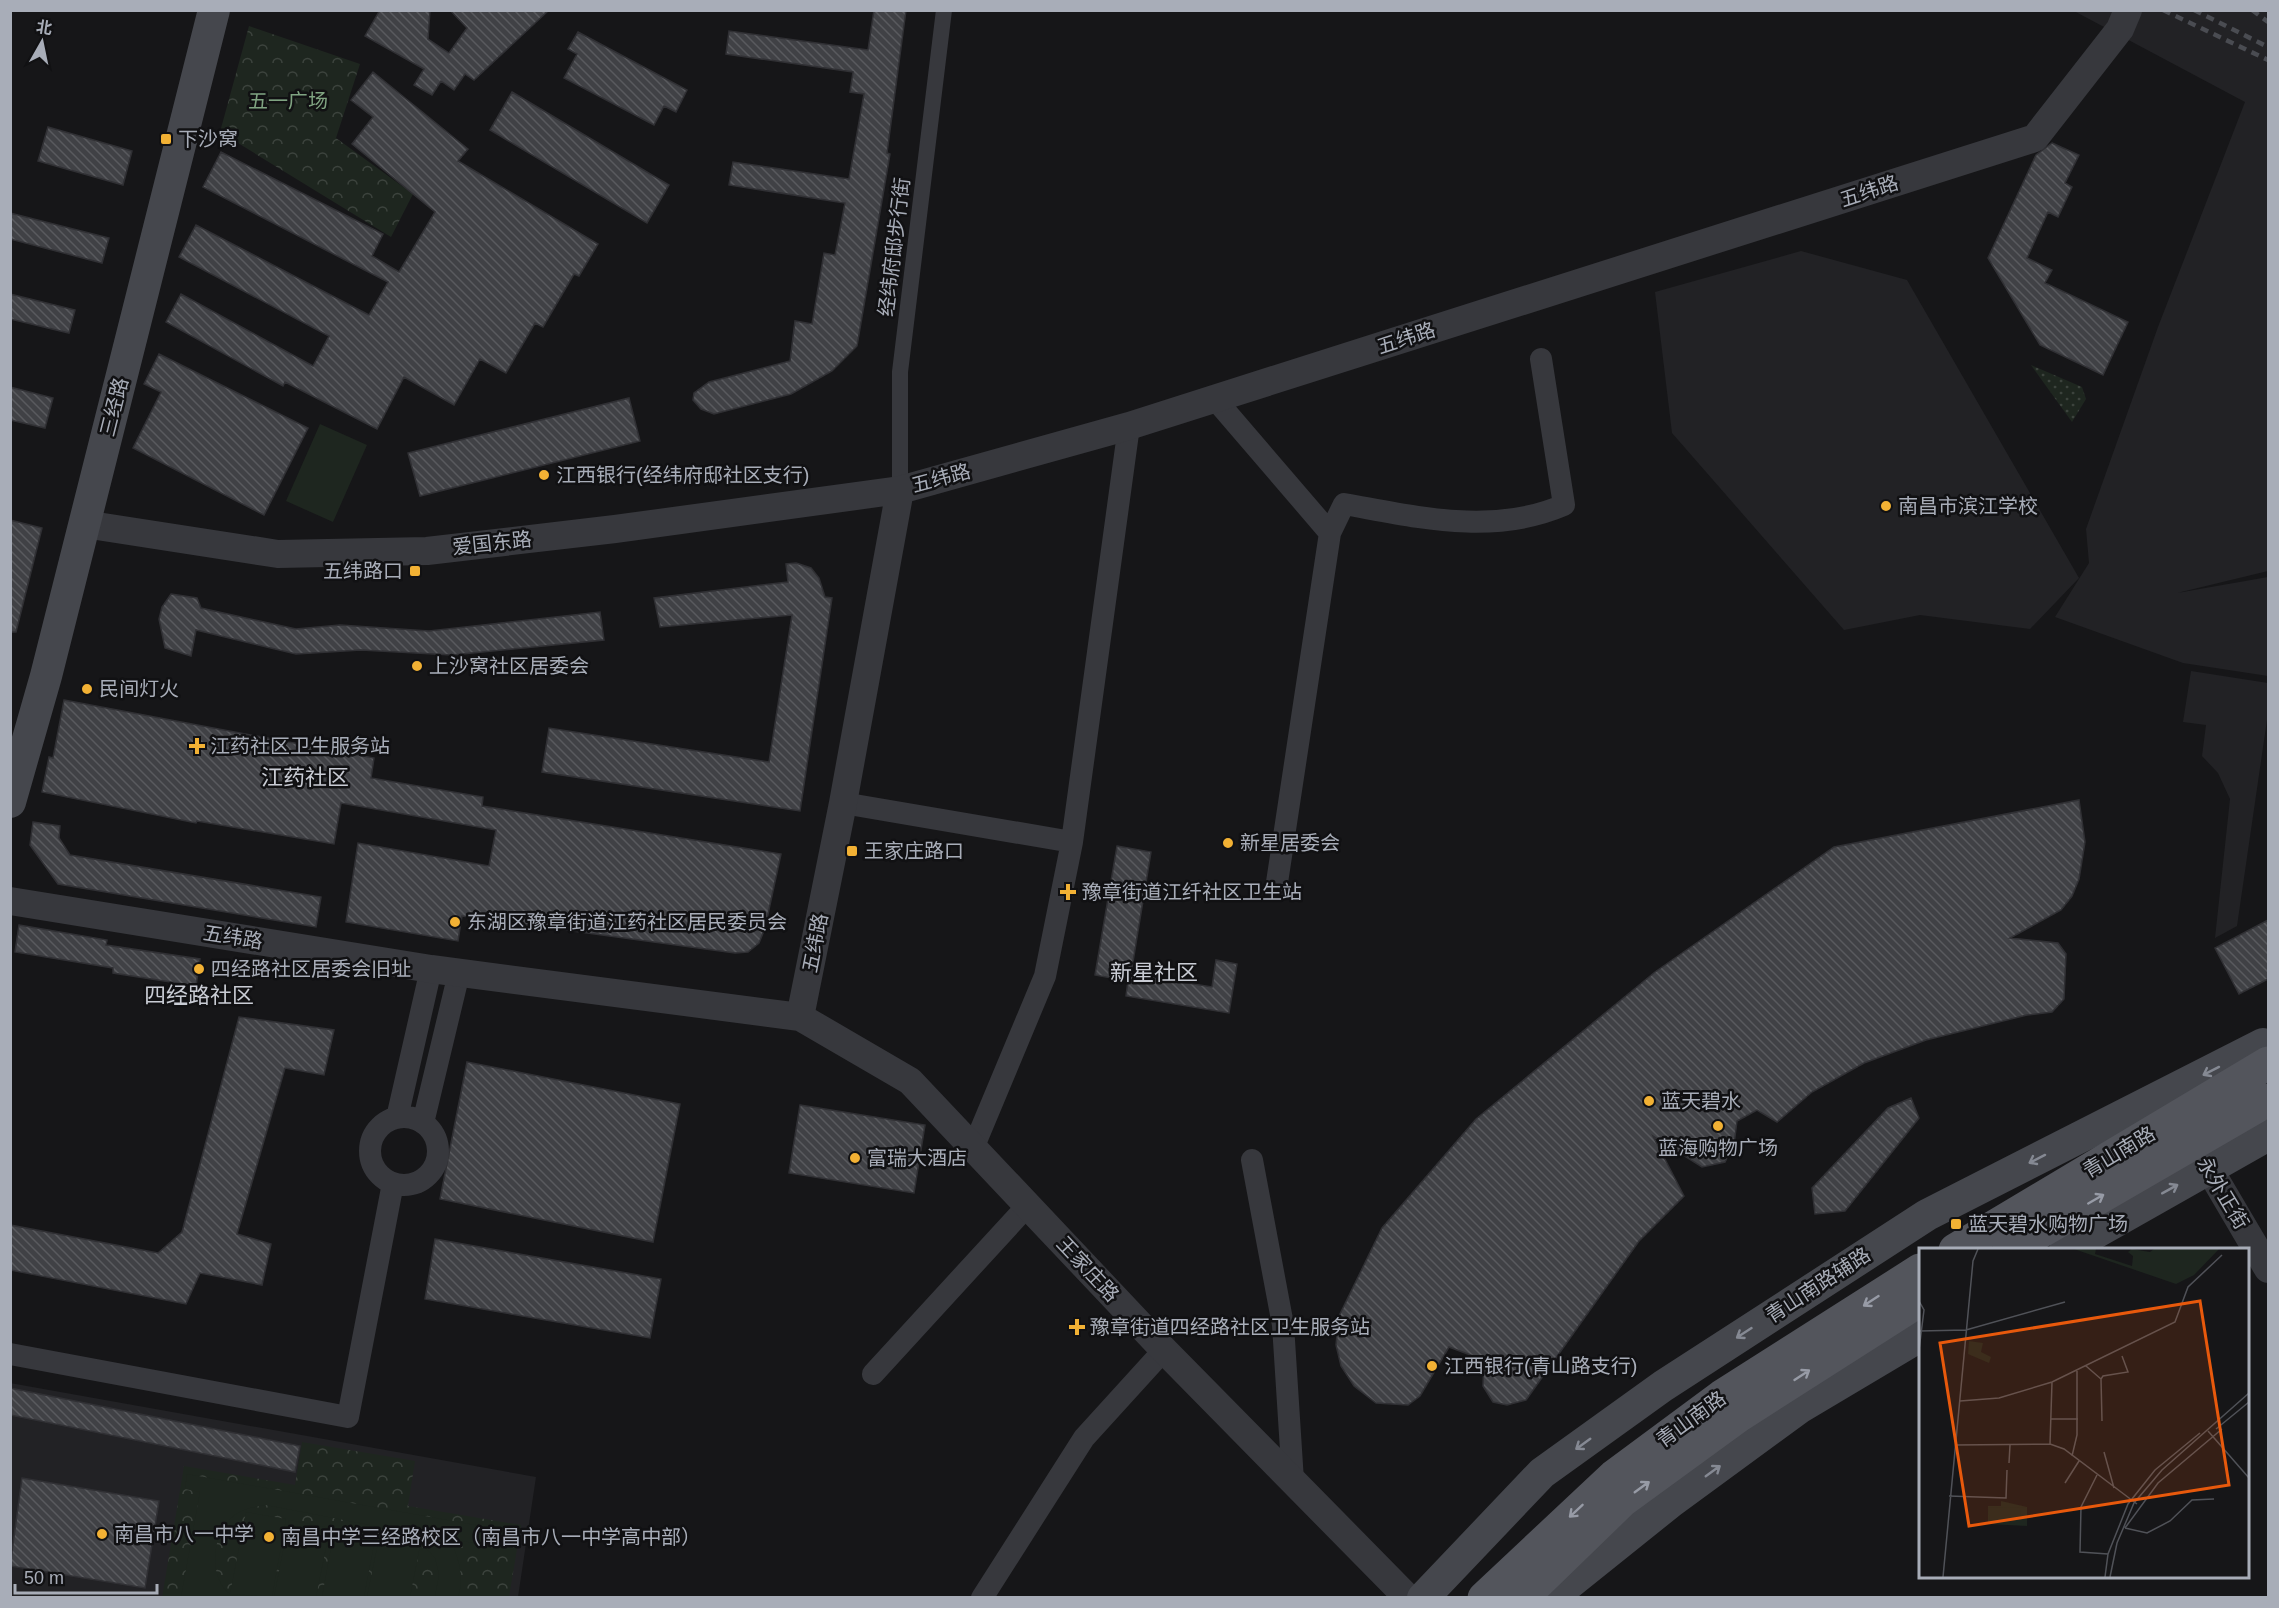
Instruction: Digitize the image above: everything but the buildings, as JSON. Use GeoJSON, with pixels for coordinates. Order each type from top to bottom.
{"type":"FeatureCollection","features":[{"type":"Feature","properties":{"kind":"main road","name":"三经路"},"geometry":{"type":"LineString","coordinates":[[10,802],[84,524],[214,10]]}},
{"type":"Feature","properties":{"kind":"main road","name":"青山南路"},"geometry":{"type":"LineString","coordinates":[[2011,1248],[2193,1142],[2264,1064]]}},
{"type":"Feature","properties":{"kind":"main road","name":"青山南路辅路"},"geometry":{"type":"LineString","coordinates":[[1424,1598],[1542,1473],[1663,1386],[1927,1215],[2264,1064]]}},
{"type":"Feature","properties":{"kind":"main road"},"geometry":{"type":"LineString","coordinates":[[2067,1248],[2193,1142],[2268,1135]]}},
{"type":"Feature","properties":{"kind":"main road","name":"青山南路"},"geometry":{"type":"LineString","coordinates":[[1959,1248],[2193,1142]]}},
{"type":"Feature","properties":{"kind":"main road","name":"青山南路"},"geometry":{"type":"LineString","coordinates":[[1484,1598],[1614,1476],[1722,1396],[1919,1271]]}},
{"type":"Feature","properties":{"kind":"main road","name":"青山南路"},"geometry":{"type":"LineString","coordinates":[[1522,1598],[1622,1501],[1740,1415],[1919,1301]]}},
{"type":"Feature","properties":{"kind":"main road"},"geometry":{"type":"LineString","coordinates":[[1551,1598],[1672,1501],[1799,1408],[1919,1337]]}},
{"type":"Feature","properties":{"kind":"street","name":"经纬府邸步行街"},"geometry":{"type":"LineString","coordinates":[[900,490],[900,372],[944,10]]}},
{"type":"Feature","properties":{"kind":"street","name":"五纬路"},"geometry":{"type":"LineString","coordinates":[[10,901],[431,969],[800,1017],[843,803],[900,490],[1129,426],[2036,138],[2120,29],[2128,10]]}},
{"type":"Feature","properties":{"kind":"street"},"geometry":{"type":"LineString","coordinates":[[1276,889],[1330,533],[1344,504],[1437,521],[1485,524],[1544,514],[1564,505],[1541,359]]}},
{"type":"Feature","properties":{"kind":"street"},"geometry":{"type":"LineString","coordinates":[[1215,399],[1330,533]]}},
{"type":"Feature","properties":{"kind":"street"},"geometry":{"type":"LineString","coordinates":[[974,1146],[1045,976],[1072,842],[1129,426]]}},
{"type":"Feature","properties":{"kind":"street","name":"爱国东路"},"geometry":{"type":"LineString","coordinates":[[84,524],[278,554],[427,551],[615,530],[900,490]]}},
{"type":"Feature","properties":{"kind":"street"},"geometry":{"type":"LineString","coordinates":[[843,803],[1072,842]]}},
{"type":"Feature","properties":{"kind":"street"},"geometry":{"type":"LineString","coordinates":[[397,1118],[431,969]]}},
{"type":"Feature","properties":{"kind":"street"},"geometry":{"type":"LineString","coordinates":[[423,1123],[459,973]]}},
{"type":"Feature","properties":{"kind":"street","name":"王家庄路"},"geometry":{"type":"LineString","coordinates":[[800,1017],[910,1081],[974,1146],[1164,1350],[1408,1598]]}},
{"type":"Feature","properties":{"kind":"street"},"geometry":{"type":"LineString","coordinates":[[397,1118],[413,1118],[423,1123],[436,1140],[438,1150],[432,1170],[415,1183],[403,1186],[383,1178],[375,1169],[370,1146],[373,1135],[380,1126],[397,1118]]}},
{"type":"Feature","properties":{"kind":"street","name":"永外正街"},"geometry":{"type":"LineString","coordinates":[[2193,1142],[2268,1269]]}},
{"type":"Feature","properties":{"kind":"street"},"geometry":{"type":"LineString","coordinates":[[1252,1160],[1283,1325],[1293,1480]]}},
{"type":"Feature","properties":{"kind":"street"},"geometry":{"type":"LineString","coordinates":[[10,1354],[348,1417],[393,1183]]}},
{"type":"Feature","properties":{"kind":"street"},"geometry":{"type":"LineString","coordinates":[[873,1374],[1028,1205]]}},
{"type":"Feature","properties":{"kind":"street"},"geometry":{"type":"LineString","coordinates":[[982,1598],[1084,1438],[1164,1350]]}},
{"type":"Feature","properties":{"kind":"shaded area"},"geometry":{"type":"Polygon","coordinates":[[[2074,11],[2268,11],[2268,571],[2177,593],[2268,577],[2268,676],[2183,663],[2055,617],[2089,563],[2086,529],[2158,327],[2245,102],[2074,11]]]}},
{"type":"Feature","properties":{"kind":"shaded area","name":"南昌市滨江学校"},"geometry":{"type":"Polygon","coordinates":[[[1801,251],[1907,280],[2079,578],[2030,629],[1920,615],[1844,630],[1672,433],[1655,292],[1801,251]]]}},
{"type":"Feature","properties":{"kind":"shaded area"},"geometry":{"type":"Polygon","coordinates":[[[2191,671],[2268,683],[2268,713],[2237,926],[2215,938],[2230,799],[2218,773],[2202,756],[2206,725],[2183,722],[2191,671]]]}},
{"type":"Feature","properties":{"kind":"shaded area","name":"南昌中学三经路校区（南昌市八一中学高中部）"},"geometry":{"type":"Polygon","coordinates":[[[10,1383],[536,1477],[518,1597],[11,1597],[10,1383]]]}},
{"type":"Feature","properties":{"kind":"green space","name":"五一广场"},"geometry":{"type":"Polygon","coordinates":[[[249,26],[360,64],[336,138],[413,194],[391,237],[220,132],[249,26]]]}},
{"type":"Feature","properties":{"kind":"green space"},"geometry":{"type":"Polygon","coordinates":[[[2031,365],[2082,387],[2086,399],[2072,422],[2031,365]]]}},
{"type":"Feature","properties":{"kind":"green space"},"geometry":{"type":"Polygon","coordinates":[[[320,424],[367,445],[333,522],[286,501],[320,424]]]}},
{"type":"Feature","properties":{"kind":"green space"},"geometry":{"type":"Polygon","coordinates":[[[302,1442],[415,1461],[408,1506],[521,1525],[509,1597],[162,1598],[184,1466],[295,1485],[302,1442]]]}},
{"type":"Feature","properties":{"kind":"green space"},"geometry":{"type":"Polygon","coordinates":[[[187,1474],[515,1532],[513,1550],[451,1539],[461,1575],[458,1597],[435,1597],[439,1574],[435,1558],[411,1533],[266,1505],[239,1512],[231,1518],[220,1535],[215,1556],[218,1578],[230,1594],[246,1512],[286,1519],[272,1597],[231,1594],[234,1597],[181,1597],[200,1492],[185,1489],[187,1474]]]}},
{"type":"Feature","properties":{"kind":"green space"},"geometry":{"type":"Polygon","coordinates":[[[289,1520],[330,1528],[316,1597],[274,1597],[289,1520]]]}},
{"type":"Feature","properties":{"kind":"green space"},"geometry":{"type":"Polygon","coordinates":[[[334,1531],[375,1539],[364,1597],[322,1597],[334,1531]]]}},
{"type":"Feature","properties":{"kind":"green space"},"geometry":{"type":"Polygon","coordinates":[[[379,1538],[420,1546],[410,1597],[367,1597],[379,1538]]]}},
{"type":"Feature","properties":{"kind":"railway"},"geometry":{"type":"LineString","coordinates":[[2163,10],[2268,60]]}},
{"type":"Feature","properties":{"kind":"railway"},"geometry":{"type":"LineString","coordinates":[[2194,10],[2268,47]]}},
{"type":"Feature","properties":{"kind":"railway"},"geometry":{"type":"LineString","coordinates":[[2252,10],[2268,22]]}},
{"type":"Feature","properties":{"kind":"place","name":"下沙窝"},"geometry":{"type":"Point","coordinates":[166,139]}},
{"type":"Feature","properties":{"kind":"place","name":"江西银行(经纬府邸社区支行)"},"geometry":{"type":"Point","coordinates":[544,475]}},
{"type":"Feature","properties":{"kind":"place","name":"南昌市滨江学校"},"geometry":{"type":"Point","coordinates":[1886,506]}},
{"type":"Feature","properties":{"kind":"place","name":"五纬路口"},"geometry":{"type":"Point","coordinates":[415,571]}},
{"type":"Feature","properties":{"kind":"place","name":"上沙窝社区居委会"},"geometry":{"type":"Point","coordinates":[417,666]}},
{"type":"Feature","properties":{"kind":"place","name":"民间灯火"},"geometry":{"type":"Point","coordinates":[87,689]}},
{"type":"Feature","properties":{"kind":"place","name":"江药社区卫生服务站"},"geometry":{"type":"Point","coordinates":[197,746]}},
{"type":"Feature","properties":{"kind":"place","name":"新星居委会"},"geometry":{"type":"Point","coordinates":[1228,843]}},
{"type":"Feature","properties":{"kind":"place","name":"王家庄路口"},"geometry":{"type":"Point","coordinates":[852,851]}},
{"type":"Feature","properties":{"kind":"place","name":"豫章街道江纤社区卫生站"},"geometry":{"type":"Point","coordinates":[1068,892]}},
{"type":"Feature","properties":{"kind":"place","name":"东湖区豫章街道江药社区居民委员会"},"geometry":{"type":"Point","coordinates":[455,922]}},
{"type":"Feature","properties":{"kind":"place","name":"四经路社区居委会旧址"},"geometry":{"type":"Point","coordinates":[199,969]}},
{"type":"Feature","properties":{"kind":"place","name":"蓝天碧水"},"geometry":{"type":"Point","coordinates":[1649,1101]}},
{"type":"Feature","properties":{"kind":"place","name":"蓝海购物广场"},"geometry":{"type":"Point","coordinates":[1718,1126]}},
{"type":"Feature","properties":{"kind":"place","name":"富瑞大酒店"},"geometry":{"type":"Point","coordinates":[855,1158]}},
{"type":"Feature","properties":{"kind":"place","name":"蓝天碧水购物广场"},"geometry":{"type":"Point","coordinates":[1956,1224]}},
{"type":"Feature","properties":{"kind":"place","name":"豫章街道四经路社区卫生服务站"},"geometry":{"type":"Point","coordinates":[1077,1327]}},
{"type":"Feature","properties":{"kind":"place","name":"江西银行(青山路支行)"},"geometry":{"type":"Point","coordinates":[1432,1366]}},
{"type":"Feature","properties":{"kind":"place","name":"南昌市八一中学"},"geometry":{"type":"Point","coordinates":[102,1534]}},
{"type":"Feature","properties":{"kind":"place","name":"南昌中学三经路校区（南昌市八一中学高中部）"},"geometry":{"type":"Point","coordinates":[269,1537]}},
{"type":"Feature","properties":{"kind":"district","name":"江药社区"},"geometry":{"type":"Point","coordinates":[305,777]}},
{"type":"Feature","properties":{"kind":"district","name":"新星社区"},"geometry":{"type":"Point","coordinates":[1154,972]}},
{"type":"Feature","properties":{"kind":"district","name":"四经路社区"},"geometry":{"type":"Point","coordinates":[199,995]}}]}
